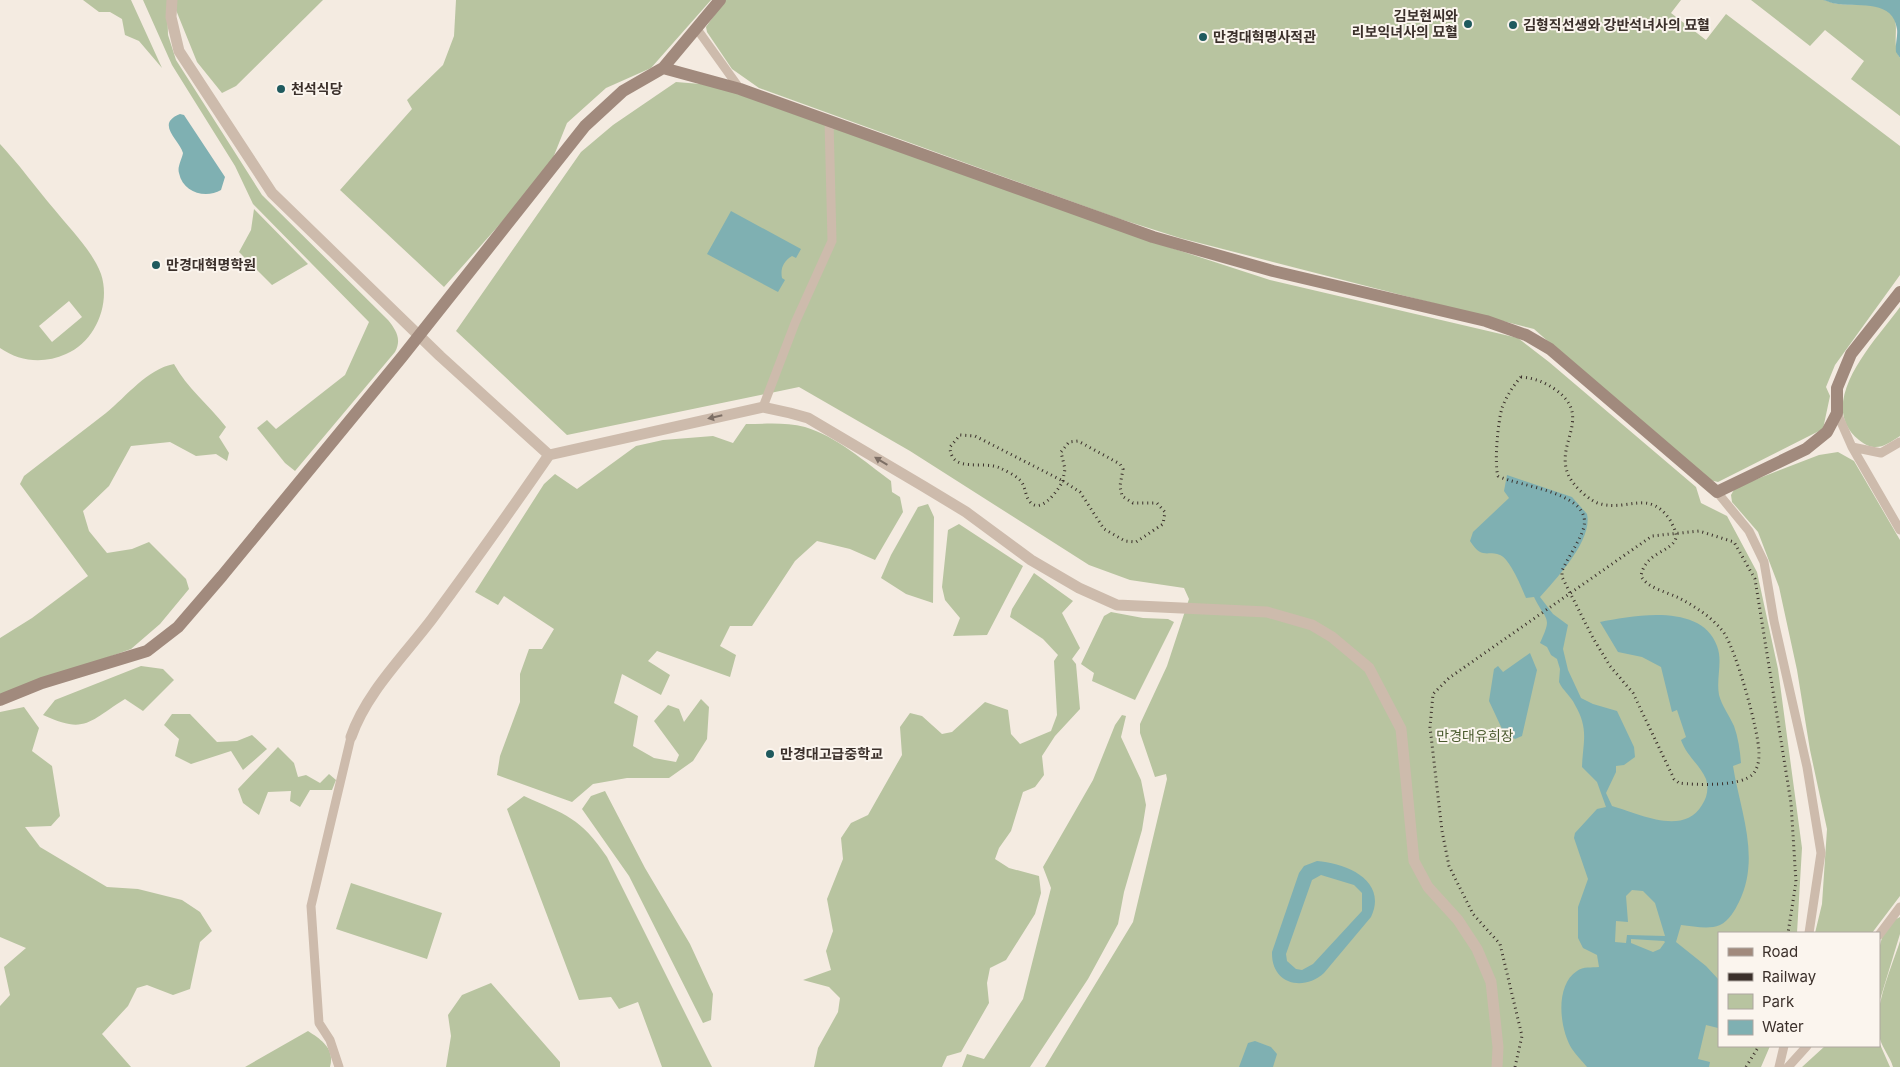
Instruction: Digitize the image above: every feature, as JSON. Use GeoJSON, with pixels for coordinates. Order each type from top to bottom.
{"type":"FeatureCollection","features":[{"type":"Feature","properties":{"kind":"main road"},"geometry":{"type":"LineString","coordinates":[[0,700],[42,684],[147,651],[178,627],[222,576],[419,334],[585,126],[624,91],[663,68],[720,0]]}},
{"type":"Feature","properties":{"kind":"main road"},"geometry":{"type":"LineString","coordinates":[[663,68],[740,89],[1153,237],[1273,271],[1486,321],[1526,335],[1550,349],[1717,492],[1806,449],[1827,432],[1837,413],[1837,388],[1851,354],[1900,292]]}},
{"type":"Feature","properties":{"kind":"street"},"geometry":{"type":"LineString","coordinates":[[172,0],[171,17],[179,51],[272,193],[440,356],[549,455]]}},
{"type":"Feature","properties":{"kind":"street"},"geometry":{"type":"LineString","coordinates":[[697,29],[740,89]]}},
{"type":"Feature","properties":{"kind":"street"},"geometry":{"type":"LineString","coordinates":[[763,407],[795,324],[832,241],[829,120]]}},
{"type":"Feature","properties":{"kind":"street"},"geometry":{"type":"LineString","coordinates":[[339,1067],[330,1040],[319,1023],[311,906],[351,737],[358,716],[433,617],[549,455],[763,407],[808,418],[966,512],[1031,560],[1078,588],[1117,605],[1267,612],[1312,625],[1332,637],[1369,668],[1400,729],[1414,860],[1428,887],[1458,920],[1476,949],[1491,982],[1498,1047],[1497,1067]]}},
{"type":"Feature","properties":{"kind":"street"},"geometry":{"type":"LineString","coordinates":[[1837,413],[1852,447],[1900,530]]}},
{"type":"Feature","properties":{"kind":"street"},"geometry":{"type":"LineString","coordinates":[[1852,447],[1881,453],[1900,442]]}},
{"type":"Feature","properties":{"kind":"street"},"geometry":{"type":"LineString","coordinates":[[1717,492],[1749,531],[1764,562],[1774,621],[1807,767],[1821,854],[1809,932]]}},
{"type":"Feature","properties":{"kind":"street"},"geometry":{"type":"LineString","coordinates":[[1880,934],[1900,907]]}},
{"type":"Feature","properties":{"kind":"street"},"geometry":{"type":"LineString","coordinates":[[1779,1067],[1784,1047]]}},
{"type":"Feature","properties":{"kind":"street"},"geometry":{"type":"LineString","coordinates":[[1788,1067],[1806,1047]]}},
{"type":"Feature","properties":{"kind":"green space"},"geometry":{"type":"Polygon","coordinates":[[[83,0],[131,0],[162,68],[139,41],[125,35],[122,19],[110,12],[99,12],[83,0]]]}},
{"type":"Feature","properties":{"kind":"green space"},"geometry":{"type":"Polygon","coordinates":[[[143,0],[167,0],[168,35],[176,60],[262,195],[388,320],[397,335],[398,343],[395,352],[295,471],[285,463],[257,428],[267,420],[276,429],[345,375],[369,322],[253,204],[235,166],[172,65],[143,0]]]}},
{"type":"Feature","properties":{"kind":"green space"},"geometry":{"type":"Polygon","coordinates":[[[176,0],[323,0],[236,86],[222,93],[197,62],[176,10],[176,0]]]}},
{"type":"Feature","properties":{"kind":"green space"},"geometry":{"type":"Polygon","coordinates":[[[456,0],[711,0],[651,68],[606,88],[567,123],[553,158],[508,215],[444,287],[340,190],[412,109],[407,100],[443,65],[454,36],[456,0]]]}},
{"type":"Feature","properties":{"kind":"green space"},"geometry":{"type":"Polygon","coordinates":[[[725,0],[1681,0],[1671,13],[1706,40],[1726,14],[1900,146],[1900,275],[1835,365],[1826,387],[1830,396],[1823,429],[1718,482],[1705,479],[1534,329],[1180,238],[1117,218],[759,88],[732,69],[707,32],[706,27],[725,0]]]}},
{"type":"Feature","properties":{"kind":"green space"},"geometry":{"type":"Polygon","coordinates":[[[1751,0],[1824,0],[1837,4],[1876,5],[1889,10],[1895,19],[1896,47],[1900,58],[1900,116],[1851,79],[1864,61],[1825,30],[1810,46],[1751,0]]]}},
{"type":"Feature","properties":{"kind":"green space","name":"만경대유희장"},"geometry":{"type":"Polygon","coordinates":[[[676,82],[713,85],[1147,240],[1270,280],[1518,338],[1549,362],[1696,487],[1701,503],[1727,516],[1757,572],[1778,669],[1802,848],[1797,932],[1718,932],[1718,1047],[1770,1047],[1761,1067],[1045,1067],[1133,922],[1167,779],[1166,774],[1155,777],[1140,733],[1140,724],[1167,666],[1189,599],[1184,588],[1130,580],[1089,565],[910,451],[799,387],[567,435],[456,331],[581,152],[613,125],[676,82]]]}},
{"type":"Feature","properties":{"kind":"green space"},"geometry":{"type":"Polygon","coordinates":[[[0,144],[92,257],[101,274],[104,297],[98,321],[92,331],[85,341],[66,354],[49,359],[32,360],[8,353],[0,348],[0,144]],[[69,301],[39,326],[52,342],[82,317],[69,301]]]}},
{"type":"Feature","properties":{"kind":"green space"},"geometry":{"type":"Polygon","coordinates":[[[254,209],[308,264],[272,285],[239,252],[251,230],[254,209]]]}},
{"type":"Feature","properties":{"kind":"green space"},"geometry":{"type":"Polygon","coordinates":[[[1900,307],[1900,436],[1890,443],[1875,447],[1859,440],[1847,425],[1843,408],[1846,390],[1865,353],[1900,307]]]}},
{"type":"Feature","properties":{"kind":"green space"},"geometry":{"type":"Polygon","coordinates":[[[174,364],[185,381],[226,427],[219,437],[229,453],[227,461],[216,454],[196,456],[170,442],[131,446],[109,486],[83,511],[89,531],[107,553],[132,549],[149,542],[186,579],[189,589],[160,624],[131,649],[0,696],[0,638],[32,618],[88,576],[20,484],[24,476],[106,413],[146,377],[155,371],[174,364]]]}},
{"type":"Feature","properties":{"kind":"green space"},"geometry":{"type":"Polygon","coordinates":[[[746,424],[790,424],[817,431],[850,450],[891,481],[892,492],[900,497],[903,512],[875,560],[850,549],[817,541],[795,561],[752,626],[730,626],[720,646],[736,655],[730,677],[657,651],[648,661],[670,675],[661,695],[622,674],[614,703],[638,716],[633,746],[654,758],[676,762],[679,755],[654,721],[668,705],[679,709],[684,722],[701,699],[709,707],[707,739],[693,761],[669,778],[627,778],[593,784],[572,802],[497,775],[500,756],[520,702],[520,674],[529,649],[542,649],[554,629],[504,596],[498,605],[475,592],[544,484],[555,474],[577,489],[636,446],[663,440],[713,436],[733,443],[746,424]]]}},
{"type":"Feature","properties":{"kind":"green space"},"geometry":{"type":"Polygon","coordinates":[[[1838,452],[1854,461],[1900,540],[1900,896],[1873,932],[1815,932],[1822,904],[1827,829],[1810,750],[1797,670],[1779,587],[1758,532],[1732,502],[1731,495],[1735,488],[1819,455],[1838,452]]]}},
{"type":"Feature","properties":{"kind":"green space"},"geometry":{"type":"Polygon","coordinates":[[[928,504],[934,517],[933,603],[906,594],[881,578],[891,555],[918,507],[928,504]]]}},
{"type":"Feature","properties":{"kind":"green space"},"geometry":{"type":"Polygon","coordinates":[[[959,524],[1023,566],[987,635],[953,636],[960,618],[945,600],[942,587],[948,530],[959,524]]]}},
{"type":"Feature","properties":{"kind":"green space"},"geometry":{"type":"Polygon","coordinates":[[[1034,573],[1073,601],[1062,613],[1080,648],[1072,659],[1076,664],[1080,709],[1055,736],[1042,756],[1044,775],[1035,787],[1023,792],[1011,831],[999,848],[995,859],[1009,868],[1039,876],[1041,893],[1035,914],[1006,960],[990,968],[987,983],[989,1003],[961,1052],[947,1056],[942,1067],[814,1067],[818,1048],[838,1012],[840,998],[829,987],[803,980],[831,970],[826,951],[833,931],[827,899],[843,859],[841,838],[851,823],[868,815],[902,755],[900,727],[910,713],[922,716],[942,734],[952,732],[985,702],[1008,710],[1011,734],[1020,744],[1051,731],[1057,715],[1054,661],[1058,655],[1043,639],[1010,617],[1012,609],[1034,573]]]}},
{"type":"Feature","properties":{"kind":"green space"},"geometry":{"type":"Polygon","coordinates":[[[1111,612],[1143,618],[1168,619],[1174,622],[1135,700],[1092,681],[1094,673],[1081,664],[1104,616],[1111,612]]]}},
{"type":"Feature","properties":{"kind":"green space"},"geometry":{"type":"Polygon","coordinates":[[[141,666],[163,669],[174,680],[143,711],[125,699],[95,719],[78,725],[57,721],[43,715],[55,700],[141,666]]]}},
{"type":"Feature","properties":{"kind":"green space"},"geometry":{"type":"Polygon","coordinates":[[[24,707],[39,728],[32,751],[52,766],[60,816],[51,826],[25,827],[40,847],[107,887],[138,889],[182,900],[200,912],[212,931],[200,942],[190,989],[173,995],[147,985],[137,988],[128,1006],[102,1034],[131,1067],[0,1067],[0,1006],[10,995],[4,967],[26,948],[0,937],[0,712],[24,707]]]}},
{"type":"Feature","properties":{"kind":"green space"},"geometry":{"type":"Polygon","coordinates":[[[172,714],[190,714],[217,742],[237,741],[252,735],[267,749],[243,770],[231,751],[191,764],[175,756],[179,739],[164,725],[172,714]]]}},
{"type":"Feature","properties":{"kind":"green space"},"geometry":{"type":"Polygon","coordinates":[[[1122,715],[1126,716],[1121,737],[1141,780],[1146,805],[1142,830],[1124,892],[1118,924],[1088,979],[1030,1067],[962,1067],[967,1054],[984,1059],[1023,999],[1051,888],[1043,867],[1093,780],[1115,725],[1122,715]]]}},
{"type":"Feature","properties":{"kind":"green space"},"geometry":{"type":"Polygon","coordinates":[[[278,747],[294,763],[298,777],[306,775],[320,783],[329,774],[336,780],[332,790],[310,790],[300,807],[290,801],[291,791],[268,792],[259,815],[243,803],[238,789],[278,747]]]}},
{"type":"Feature","properties":{"kind":"green space"},"geometry":{"type":"Polygon","coordinates":[[[605,791],[645,868],[690,944],[713,994],[711,1020],[703,1023],[629,876],[582,809],[591,796],[605,791]]]}},
{"type":"Feature","properties":{"kind":"green space"},"geometry":{"type":"Polygon","coordinates":[[[524,796],[562,813],[580,825],[589,833],[607,857],[712,1067],[662,1067],[638,1002],[619,1009],[611,997],[579,1000],[507,809],[524,796]]]}},
{"type":"Feature","properties":{"kind":"green space"},"geometry":{"type":"Polygon","coordinates":[[[351,883],[442,913],[427,959],[336,929],[351,883]]]}},
{"type":"Feature","properties":{"kind":"green space"},"geometry":{"type":"Polygon","coordinates":[[[1900,917],[1900,934],[1880,1000],[1880,949],[1884,932],[1891,923],[1900,917]]]}},
{"type":"Feature","properties":{"kind":"green space"},"geometry":{"type":"Polygon","coordinates":[[[1900,941],[1900,1067],[1893,1067],[1880,1039],[1880,1003],[1900,941]]]}},
{"type":"Feature","properties":{"kind":"green space"},"geometry":{"type":"Polygon","coordinates":[[[491,983],[560,1062],[560,1067],[446,1067],[451,1036],[448,1015],[462,995],[491,983]]]}},
{"type":"Feature","properties":{"kind":"green space"},"geometry":{"type":"Polygon","coordinates":[[[308,1031],[318,1038],[329,1050],[331,1055],[330,1067],[245,1067],[308,1031]]]}},
{"type":"Feature","properties":{"kind":"green space"},"geometry":{"type":"Polygon","coordinates":[[[1880,1044],[1890,1067],[1802,1067],[1824,1047],[1880,1047],[1880,1044]]]}},
{"type":"Feature","properties":{"kind":"water"},"geometry":{"type":"Polygon","coordinates":[[[1823,0],[1900,0],[1900,58],[1896,52],[1897,29],[1889,13],[1875,7],[1836,4],[1823,0]]]}},
{"type":"Feature","properties":{"kind":"water"},"geometry":{"type":"Polygon","coordinates":[[[180,114],[184,115],[225,177],[221,190],[215,193],[202,194],[190,190],[181,180],[179,168],[183,153],[169,127],[169,122],[180,114]]]}},
{"type":"Feature","properties":{"kind":"water"},"geometry":{"type":"Polygon","coordinates":[[[731,211],[801,249],[796,258],[792,256],[783,265],[782,278],[785,280],[778,292],[707,254],[731,211]]]}},
{"type":"Feature","properties":{"kind":"water"},"geometry":{"type":"Polygon","coordinates":[[[1507,475],[1572,497],[1587,514],[1587,524],[1579,547],[1563,570],[1540,597],[1553,614],[1568,625],[1563,649],[1568,670],[1581,698],[1593,704],[1617,711],[1634,747],[1635,757],[1624,765],[1616,766],[1616,772],[1606,793],[1612,806],[1660,820],[1684,820],[1694,815],[1702,805],[1706,796],[1707,786],[1706,779],[1681,740],[1686,737],[1677,710],[1672,712],[1661,667],[1642,657],[1618,652],[1600,622],[1648,615],[1666,615],[1682,618],[1697,623],[1709,632],[1717,646],[1719,652],[1719,695],[1737,735],[1741,763],[1733,766],[1749,851],[1745,885],[1734,912],[1720,925],[1701,927],[1681,925],[1676,942],[1706,966],[1718,979],[1718,1028],[1706,1025],[1698,1059],[1710,1062],[1709,1067],[1587,1067],[1574,1051],[1564,1030],[1561,1007],[1565,986],[1579,969],[1599,967],[1597,955],[1583,948],[1578,938],[1578,907],[1588,879],[1574,838],[1575,833],[1597,809],[1606,807],[1597,782],[1582,767],[1584,728],[1579,713],[1559,682],[1560,669],[1557,659],[1551,655],[1547,647],[1540,643],[1547,623],[1545,615],[1534,597],[1526,598],[1515,574],[1504,558],[1500,555],[1481,552],[1470,541],[1473,532],[1509,498],[1504,491],[1507,475]],[[1632,890],[1626,896],[1628,922],[1616,921],[1615,942],[1626,943],[1627,935],[1665,936],[1655,903],[1643,891],[1632,890]],[[1631,939],[1631,943],[1653,952],[1660,949],[1664,941],[1631,939]]]}},
{"type":"Feature","properties":{"kind":"water"},"geometry":{"type":"Polygon","coordinates":[[[1530,653],[1537,670],[1522,736],[1515,739],[1503,731],[1489,701],[1494,669],[1498,666],[1503,672],[1530,653]]]}},
{"type":"Feature","properties":{"kind":"water"},"geometry":{"type":"Polygon","coordinates":[[[1317,861],[1352,870],[1362,876],[1369,884],[1374,893],[1375,904],[1371,917],[1324,973],[1316,979],[1298,983],[1282,978],[1273,963],[1272,952],[1299,873],[1304,866],[1317,861]],[[1321,875],[1312,880],[1286,954],[1287,961],[1296,969],[1302,970],[1313,964],[1362,911],[1362,893],[1354,885],[1321,875]]]}},
{"type":"Feature","properties":{"kind":"water"},"geometry":{"type":"Polygon","coordinates":[[[1255,1041],[1271,1047],[1277,1054],[1273,1067],[1239,1067],[1248,1043],[1255,1041]]]}},
{"type":"Feature","properties":{"kind":"railway"},"geometry":{"type":"LineString","coordinates":[[1521,377],[1535,379],[1548,385],[1567,400],[1572,410],[1573,420],[1565,463],[1570,478],[1582,492],[1601,504],[1646,503],[1654,505],[1670,520],[1675,531],[1676,538],[1674,543],[1653,557],[1643,568],[1641,576],[1652,587],[1679,598],[1704,613],[1715,622],[1729,642],[1746,692],[1758,743],[1759,756],[1757,767],[1753,774],[1747,778],[1729,783],[1706,784],[1679,783],[1674,779],[1633,693],[1610,666],[1593,638],[1562,577],[1562,571],[1583,530],[1584,517],[1578,507],[1567,499],[1498,476],[1496,453],[1502,408],[1521,377]]}},
{"type":"Feature","properties":{"kind":"railway"},"geometry":{"type":"LineString","coordinates":[[1063,481],[975,436],[960,435],[950,447],[956,461],[969,465],[993,466],[1016,476],[1020,480],[1027,497],[1032,503],[1037,505],[1047,501],[1063,481],[1065,469],[1061,452],[1069,442],[1078,441],[1120,464],[1123,469],[1120,486],[1122,496],[1133,503],[1157,503],[1165,512],[1163,524],[1136,542],[1125,541],[1104,529],[1080,492],[1063,481]]}},
{"type":"Feature","properties":{"kind":"railway"},"geometry":{"type":"LineString","coordinates":[[1515,1067],[1522,1036],[1500,944],[1473,914],[1449,866],[1442,831],[1430,727],[1433,694],[1449,678],[1652,536],[1699,531],[1734,542],[1755,579],[1791,803],[1796,882],[1788,932]]}},
{"type":"Feature","properties":{"kind":"railway"},"geometry":{"type":"LineString","coordinates":[[1746,1067],[1758,1047]]}},
{"type":"Feature","properties":{"kind":"place","name":"김보현씨와 리보익녀사의 묘혈"},"geometry":{"type":"Point","coordinates":[1468,24]}},
{"type":"Feature","properties":{"kind":"place","name":"김형직선생와 강반석녀사의 묘혈"},"geometry":{"type":"Point","coordinates":[1513,25]}},
{"type":"Feature","properties":{"kind":"place","name":"만경대혁명사적관"},"geometry":{"type":"Point","coordinates":[1203,37]}},
{"type":"Feature","properties":{"kind":"place","name":"천석식당"},"geometry":{"type":"Point","coordinates":[281,89]}},
{"type":"Feature","properties":{"kind":"place","name":"만경대혁명학원"},"geometry":{"type":"Point","coordinates":[156,265]}},
{"type":"Feature","properties":{"kind":"place","name":"만경대고급중학교"},"geometry":{"type":"Point","coordinates":[770,754]}}]}
